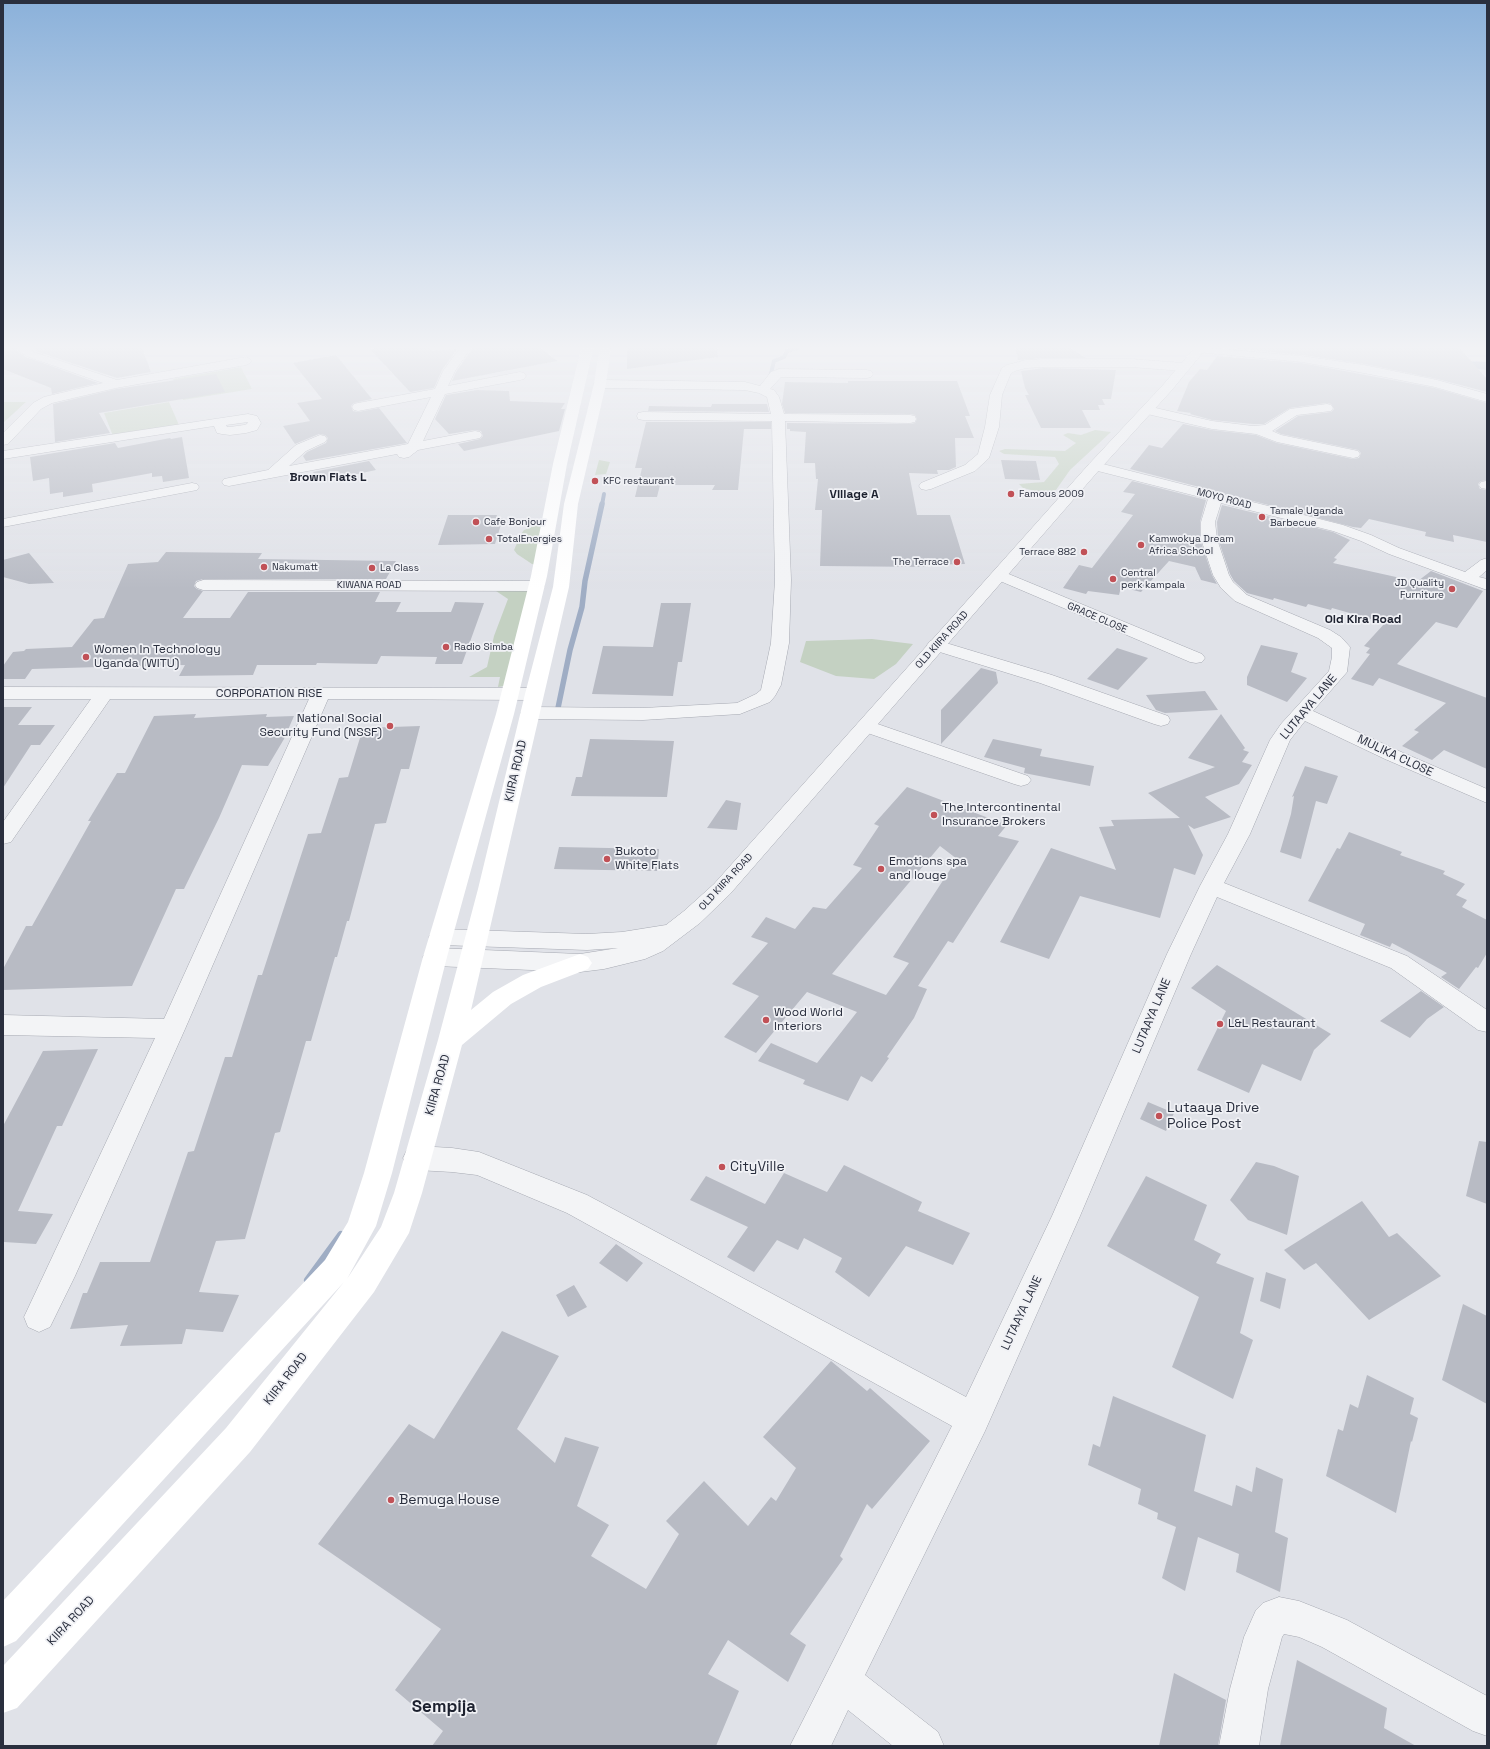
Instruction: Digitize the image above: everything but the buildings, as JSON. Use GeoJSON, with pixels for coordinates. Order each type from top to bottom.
{"type":"FeatureCollection","features":[{"type":"Feature","properties":{"kind":"main road","name":"KIIRA ROAD"},"geometry":{"type":"LineString","coordinates":[[3,1628],[336,1270],[361,1226],[376,1181],[438,947],[510,694],[536,586],[569,427]]}},
{"type":"Feature","properties":{"kind":"main road","name":"KIIRA ROAD"},"geometry":{"type":"LineString","coordinates":[[3,1694],[238,1440],[363,1282],[394,1233],[408,1193],[451,1040],[489,889],[561,587],[571,504],[589,427]]}},
{"type":"Feature","properties":{"kind":"main road"},"geometry":{"type":"LineString","coordinates":[[451,1040],[502,998],[532,981],[580,963]]}},
{"type":"Feature","properties":{"kind":"street"},"geometry":{"type":"LineString","coordinates":[[3,441],[18,427]]}},
{"type":"Feature","properties":{"kind":"street"},"geometry":{"type":"LineString","coordinates":[[3,455],[188,427]]}},
{"type":"Feature","properties":{"kind":"street"},"geometry":{"type":"LineString","coordinates":[[394,462],[412,447],[423,427]]}},
{"type":"Feature","properties":{"kind":"street","name":"CORPORATION RISE"},"geometry":{"type":"LineString","coordinates":[[3,693],[510,694],[532,704],[643,714],[740,708],[763,698],[769,692],[772,685],[780,643],[783,580],[778,427]]}},
{"type":"Feature","properties":{"kind":"street"},"geometry":{"type":"LineString","coordinates":[[926,486],[970,468],[984,455],[992,427]]}},
{"type":"Feature","properties":{"kind":"street","name":"OLD KIIRA ROAD"},"geometry":{"type":"LineString","coordinates":[[474,948],[580,963],[610,960],[637,953],[655,945],[692,918],[722,889],[1094,466],[1131,427]]}},
{"type":"Feature","properties":{"kind":"street"},"geometry":{"type":"LineString","coordinates":[[1227,427],[1259,430],[1277,438],[1353,454]]}},
{"type":"Feature","properties":{"kind":"street"},"geometry":{"type":"LineString","coordinates":[[1259,430],[1270,427]]}},
{"type":"Feature","properties":{"kind":"street"},"geometry":{"type":"LineString","coordinates":[[229,482],[475,435]]}},
{"type":"Feature","properties":{"kind":"street"},"geometry":{"type":"LineString","coordinates":[[271,475],[301,448],[320,439]]}},
{"type":"Feature","properties":{"kind":"street","name":"MOYO ROAD"},"geometry":{"type":"LineString","coordinates":[[1094,466],[1338,528],[1366,538],[1394,551],[1487,585]]}},
{"type":"Feature","properties":{"kind":"street"},"geometry":{"type":"LineString","coordinates":[[3,523],[192,487]]}},
{"type":"Feature","properties":{"kind":"street","name":"LUTAAYA LANE"},"geometry":{"type":"LineString","coordinates":[[810,1746],[973,1419],[1066,1216],[1179,954],[1211,886],[1239,834],[1280,740],[1288,728],[1338,672],[1341,647],[1335,640],[1241,598],[1227,585],[1221,575],[1209,539],[1208,522],[1216,497]]}},
{"type":"Feature","properties":{"kind":"street"},"geometry":{"type":"LineString","coordinates":[[1468,577],[1487,563]]}},
{"type":"Feature","properties":{"kind":"street","name":"GRACE CLOSE"},"geometry":{"type":"LineString","coordinates":[[999,575],[1196,658]]}},
{"type":"Feature","properties":{"kind":"street","name":"KIWANA ROAD"},"geometry":{"type":"LineString","coordinates":[[203,585],[536,586]]}},
{"type":"Feature","properties":{"kind":"street"},"geometry":{"type":"LineString","coordinates":[[936,645],[1046,679],[1161,720]]}},
{"type":"Feature","properties":{"kind":"street"},"geometry":{"type":"LineString","coordinates":[[3,837],[104,694]]}},
{"type":"Feature","properties":{"kind":"street"},"geometry":{"type":"LineString","coordinates":[[39,1317],[64,1266],[172,1029],[321,694]]}},
{"type":"Feature","properties":{"kind":"street","name":"MULIKA CLOSE"},"geometry":{"type":"LineString","coordinates":[[1303,713],[1392,755],[1487,797]]}},
{"type":"Feature","properties":{"kind":"street"},"geometry":{"type":"LineString","coordinates":[[866,726],[1021,780]]}},
{"type":"Feature","properties":{"kind":"street"},"geometry":{"type":"LineString","coordinates":[[1211,886],[1399,962],[1487,1023]]}},
{"type":"Feature","properties":{"kind":"street","name":"OLD KIIRA ROAD"},"geometry":{"type":"LineString","coordinates":[[438,947],[474,948],[622,940],[675,930]]}},
{"type":"Feature","properties":{"kind":"street"},"geometry":{"type":"LineString","coordinates":[[3,1025],[172,1029]]}},
{"type":"Feature","properties":{"kind":"street"},"geometry":{"type":"LineString","coordinates":[[417,1158],[452,1160],[478,1164],[577,1204],[973,1419]]}},
{"type":"Feature","properties":{"kind":"street"},"geometry":{"type":"LineString","coordinates":[[1239,1746],[1250,1689],[1263,1637],[1269,1623],[1276,1616],[1286,1616],[1299,1619],[1334,1633],[1487,1717]]}},
{"type":"Feature","properties":{"kind":"street"},"geometry":{"type":"LineString","coordinates":[[843,1682],[924,1746]]}},
{"type":"Feature","properties":{"kind":"green space"},"geometry":{"type":"Polygon","coordinates":[[[109,427],[169,427],[113,436],[109,427]]]}},
{"type":"Feature","properties":{"kind":"green space"},"geometry":{"type":"Polygon","coordinates":[[[1095,430],[1111,432],[1070,470],[1056,490],[1043,493],[1023,488],[1019,484],[1044,482],[1059,464],[1055,457],[1004,454],[999,451],[1005,449],[1065,451],[1076,443],[1063,435],[1068,433],[1081,435],[1095,430]]]}},
{"type":"Feature","properties":{"kind":"green space"},"geometry":{"type":"Polygon","coordinates":[[[599,460],[610,462],[606,474],[595,475],[599,460]]]}},
{"type":"Feature","properties":{"kind":"green space"},"geometry":{"type":"Polygon","coordinates":[[[547,521],[536,565],[532,564],[517,554],[514,550],[524,530],[547,521]]]}},
{"type":"Feature","properties":{"kind":"green space"},"geometry":{"type":"Polygon","coordinates":[[[496,591],[532,591],[510,685],[498,687],[500,677],[469,677],[487,667],[494,636],[508,599],[496,591]]]}},
{"type":"Feature","properties":{"kind":"green space"},"geometry":{"type":"Polygon","coordinates":[[[872,639],[913,644],[896,664],[874,679],[836,676],[800,662],[806,641],[872,639]]]}},
{"type":"Feature","properties":{"kind":"waterway"},"geometry":{"type":"LineString","coordinates":[[602,505],[604,494]]}},
{"type":"Feature","properties":{"kind":"waterway"},"geometry":{"type":"LineString","coordinates":[[558,708],[570,650],[582,607],[585,581],[602,504]]}},
{"type":"Feature","properties":{"kind":"waterway"},"geometry":{"type":"LineString","coordinates":[[308,1280],[341,1235]]}},
{"type":"Feature","properties":{"kind":"place","name":"KFC restaurant"},"geometry":{"type":"Point","coordinates":[595,481]}},
{"type":"Feature","properties":{"kind":"place","name":"Famous 2009"},"geometry":{"type":"Point","coordinates":[1011,494]}},
{"type":"Feature","properties":{"kind":"place","name":"Tamale Uganda Barbecue"},"geometry":{"type":"Point","coordinates":[1262,517]}},
{"type":"Feature","properties":{"kind":"place","name":"Cafe Bonjour"},"geometry":{"type":"Point","coordinates":[476,522]}},
{"type":"Feature","properties":{"kind":"place","name":"TotalEnergies"},"geometry":{"type":"Point","coordinates":[489,539]}},
{"type":"Feature","properties":{"kind":"place","name":"Kamwokya Dream Africa School"},"geometry":{"type":"Point","coordinates":[1141,545]}},
{"type":"Feature","properties":{"kind":"place","name":"Terrace 882"},"geometry":{"type":"Point","coordinates":[1084,552]}},
{"type":"Feature","properties":{"kind":"place","name":"The Terrace"},"geometry":{"type":"Point","coordinates":[957,562]}},
{"type":"Feature","properties":{"kind":"place","name":"Nakumatt"},"geometry":{"type":"Point","coordinates":[264,567]}},
{"type":"Feature","properties":{"kind":"place","name":"La Class"},"geometry":{"type":"Point","coordinates":[372,568]}},
{"type":"Feature","properties":{"kind":"place","name":"Central perk kampala"},"geometry":{"type":"Point","coordinates":[1113,579]}},
{"type":"Feature","properties":{"kind":"place","name":"JD Quality Furniture"},"geometry":{"type":"Point","coordinates":[1452,589]}},
{"type":"Feature","properties":{"kind":"place","name":"Radio Simba"},"geometry":{"type":"Point","coordinates":[446,647]}},
{"type":"Feature","properties":{"kind":"place","name":"Women In Technology Uganda (WITU)"},"geometry":{"type":"Point","coordinates":[86,657]}},
{"type":"Feature","properties":{"kind":"place","name":"National Social Security Fund (NSSF)"},"geometry":{"type":"Point","coordinates":[390,726]}},
{"type":"Feature","properties":{"kind":"place","name":"The Intercontinental Insurance Brokers"},"geometry":{"type":"Point","coordinates":[934,815]}},
{"type":"Feature","properties":{"kind":"place","name":"Bukoto White Flats"},"geometry":{"type":"Point","coordinates":[607,859]}},
{"type":"Feature","properties":{"kind":"place","name":"Emotions spa and louge"},"geometry":{"type":"Point","coordinates":[881,869]}},
{"type":"Feature","properties":{"kind":"place","name":"Wood World Interiors"},"geometry":{"type":"Point","coordinates":[766,1020]}},
{"type":"Feature","properties":{"kind":"place","name":"L&L Restaurant"},"geometry":{"type":"Point","coordinates":[1220,1024]}},
{"type":"Feature","properties":{"kind":"place","name":"Lutaaya Drive Police Post"},"geometry":{"type":"Point","coordinates":[1159,1116]}},
{"type":"Feature","properties":{"kind":"place","name":"CityVille"},"geometry":{"type":"Point","coordinates":[722,1167]}},
{"type":"Feature","properties":{"kind":"place","name":"Bemuga House"},"geometry":{"type":"Point","coordinates":[391,1500]}},
{"type":"Feature","properties":{"kind":"district","name":"Brown Flats L"},"geometry":{"type":"Point","coordinates":[328,478]}},
{"type":"Feature","properties":{"kind":"district","name":"Village A"},"geometry":{"type":"Point","coordinates":[854,495]}},
{"type":"Feature","properties":{"kind":"district","name":"Old Kira Road"},"geometry":{"type":"Point","coordinates":[1363,620]}},
{"type":"Feature","properties":{"kind":"district","name":"Sempija"},"geometry":{"type":"Point","coordinates":[444,1707]}}]}
